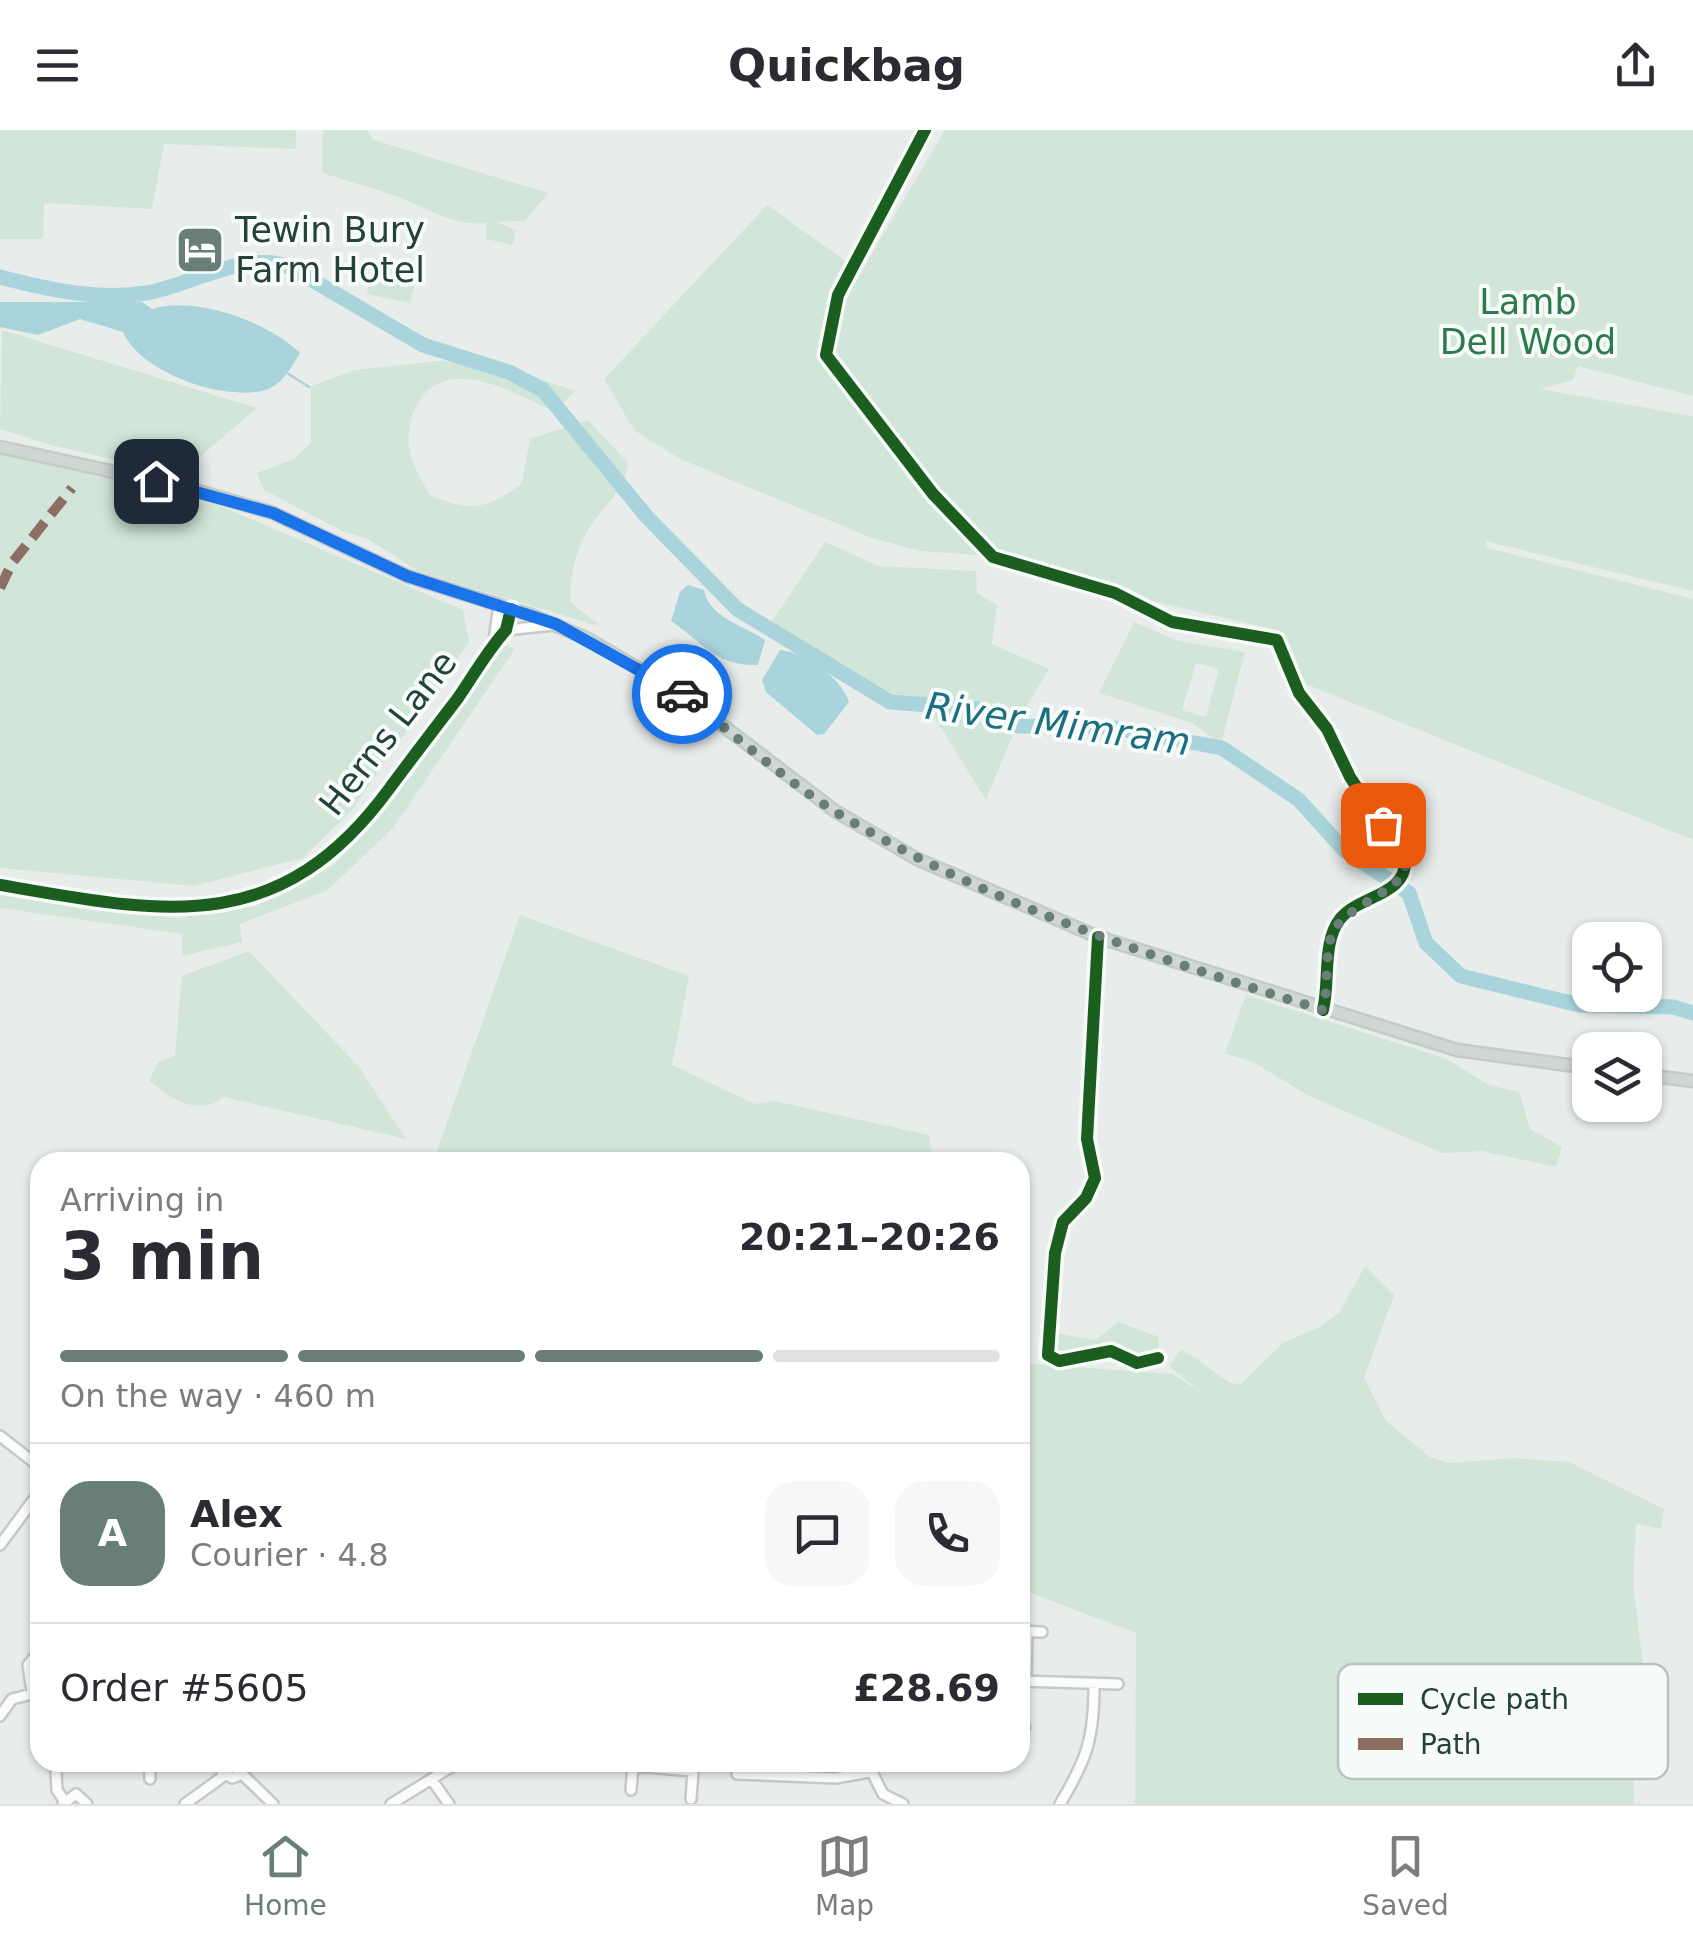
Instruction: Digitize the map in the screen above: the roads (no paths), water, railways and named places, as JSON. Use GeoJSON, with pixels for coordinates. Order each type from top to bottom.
{"type":"FeatureCollection","features":[{"type":"Feature","properties":{"kind":"main road"},"geometry":{"type":"LineString","coordinates":[[0,447],[188,488],[273,513],[407,576],[556,624],[680,693],[835,811],[996,896],[1098,937],[1456,1050],[1572,1066]]}},
{"type":"Feature","properties":{"kind":"main road"},"geometry":{"type":"LineString","coordinates":[[1662,1077],[1693,1081]]}},
{"type":"Feature","properties":{"kind":"street"},"geometry":{"type":"LineString","coordinates":[[924,130],[838,296],[824,348],[839,377],[933,494],[993,558],[1132,599],[1172,622],[1277,640],[1299,693],[1327,729],[1350,777],[1405,860],[1403,876],[1393,887],[1358,904],[1335,928],[1323,1010]]}},
{"type":"Feature","properties":{"kind":"street"},"geometry":{"type":"LineString","coordinates":[[505,607],[506,630],[556,624]]}},
{"type":"Feature","properties":{"kind":"street","name":"Herns Lane"},"geometry":{"type":"LineString","coordinates":[[494,642],[505,607]]}},
{"type":"Feature","properties":{"kind":"street","name":"Herns Lane"},"geometry":{"type":"LineString","coordinates":[[0,885],[154,909],[199,908],[246,899],[286,883],[329,855],[352,834],[460,696],[506,630]]}},
{"type":"Feature","properties":{"kind":"street"},"geometry":{"type":"LineString","coordinates":[[1098,937],[1087,1139],[1095,1178],[1086,1198],[1068,1214],[1059,1238],[1048,1355],[1059,1361],[1111,1351],[1138,1363],[1158,1358]]}},
{"type":"Feature","properties":{"kind":"street"},"geometry":{"type":"LineString","coordinates":[[0,1436],[30,1458]]}},
{"type":"Feature","properties":{"kind":"street"},"geometry":{"type":"LineString","coordinates":[[0,1545],[30,1504]]}},
{"type":"Feature","properties":{"kind":"street"},"geometry":{"type":"LineString","coordinates":[[1030,1631],[1042,1632]]}},
{"type":"Feature","properties":{"kind":"street"},"geometry":{"type":"LineString","coordinates":[[1030,1681],[1118,1684]]}},
{"type":"Feature","properties":{"kind":"street"},"geometry":{"type":"LineString","coordinates":[[1060,1804],[1089,1751],[1094,1686]]}},
{"type":"Feature","properties":{"kind":"street"},"geometry":{"type":"LineString","coordinates":[[0,1716],[12,1698],[30,1694]]}},
{"type":"Feature","properties":{"kind":"street"},"geometry":{"type":"LineString","coordinates":[[56,1772],[57,1790],[64,1803],[76,1794],[87,1804]]}},
{"type":"Feature","properties":{"kind":"street"},"geometry":{"type":"LineString","coordinates":[[150,1772],[150,1779]]}},
{"type":"Feature","properties":{"kind":"street"},"geometry":{"type":"LineString","coordinates":[[224,1772],[225,1776]]}},
{"type":"Feature","properties":{"kind":"street"},"geometry":{"type":"LineString","coordinates":[[185,1804],[234,1772]]}},
{"type":"Feature","properties":{"kind":"street"},"geometry":{"type":"LineString","coordinates":[[246,1772],[273,1804]]}},
{"type":"Feature","properties":{"kind":"street"},"geometry":{"type":"LineString","coordinates":[[390,1804],[444,1772]]}},
{"type":"Feature","properties":{"kind":"street"},"geometry":{"type":"LineString","coordinates":[[631,1790],[632,1772]]}},
{"type":"Feature","properties":{"kind":"street"},"geometry":{"type":"LineString","coordinates":[[691,1798],[693,1772]]}},
{"type":"Feature","properties":{"kind":"street"},"geometry":{"type":"LineString","coordinates":[[810,1772],[810,1778]]}},
{"type":"Feature","properties":{"kind":"street"},"geometry":{"type":"LineString","coordinates":[[737,1774],[810,1778],[858,1777],[863,1772]]}},
{"type":"Feature","properties":{"kind":"street"},"geometry":{"type":"LineString","coordinates":[[871,1772],[883,1794],[903,1804]]}},
{"type":"Feature","properties":{"kind":"street"},"geometry":{"type":"LineString","coordinates":[[432,1780],[450,1804]]}},
{"type":"Feature","properties":{"kind":"water"},"geometry":{"type":"Polygon","coordinates":[[[0,302],[142,302],[152,309],[210,309],[270,331],[300,353],[285,376],[269,389],[225,391],[163,371],[132,346],[123,332],[80,319],[38,335],[0,327],[0,302]]]}},
{"type":"Feature","properties":{"kind":"water"},"geometry":{"type":"Polygon","coordinates":[[[688,585],[704,590],[712,607],[728,620],[765,640],[758,665],[721,658],[671,621],[680,592],[688,585]]]}},
{"type":"Feature","properties":{"kind":"water"},"geometry":{"type":"Polygon","coordinates":[[[780,650],[821,668],[845,693],[849,702],[824,734],[817,735],[766,692],[762,680],[780,650]]]}},
{"type":"Feature","properties":{"kind":"waterway","name":"River Mimram"},"geometry":{"type":"LineString","coordinates":[[0,277],[72,293],[109,296],[164,289],[255,263],[290,267],[423,345],[509,372],[543,390],[647,517],[737,609],[890,702],[981,709],[1018,726],[1109,727],[1222,748],[1299,800],[1344,850],[1409,893],[1426,943],[1461,976],[1579,1005],[1673,1007],[1693,1013]]}},
{"type":"Feature","properties":{"kind":"waterway"},"geometry":{"type":"LineString","coordinates":[[287,373],[309,387]]}},
{"type":"Feature","properties":{"kind":"place","name":"Tewin Bury Farm Hotel"},"geometry":{"type":"Point","coordinates":[200,250]}},
{"type":"Feature","properties":{"kind":"park label","name":"Lamb Dell Wood"},"geometry":{"type":"Point","coordinates":[1528,322]}}]}
